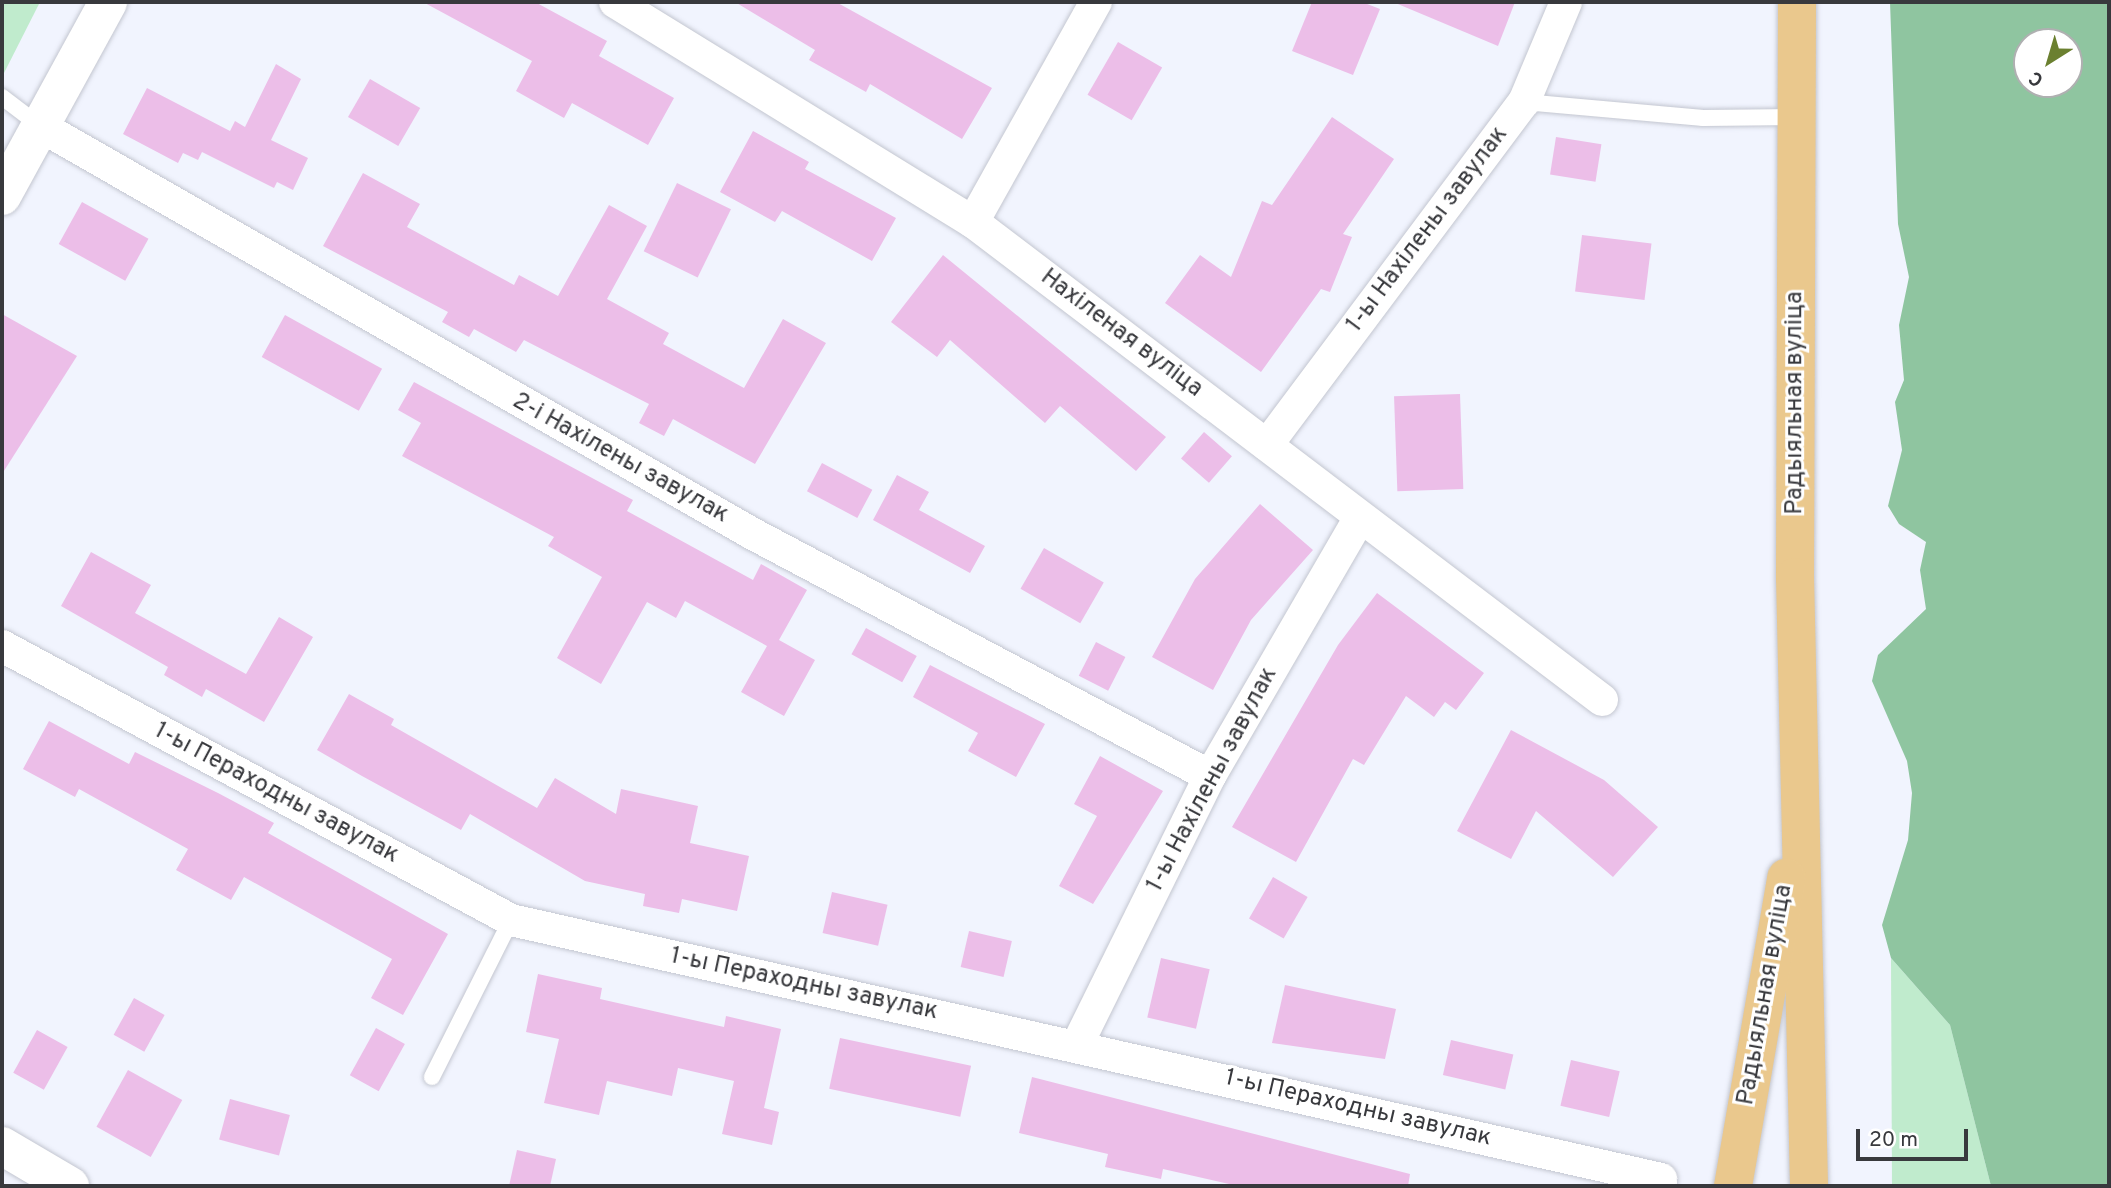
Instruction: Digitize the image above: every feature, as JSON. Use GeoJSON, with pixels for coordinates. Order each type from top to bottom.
{"type":"FeatureCollection","features":[{"type":"Feature","properties":{"kind":"main road"},"geometry":{"type":"LineString","coordinates":[[2,197],[108,2]]}},
{"type":"Feature","properties":{"kind":"main road","name":"Радыяльная вуліца"},"geometry":{"type":"LineString","coordinates":[[1797,2],[1799,804],[1809,1186]]}},
{"type":"Feature","properties":{"kind":"main road","name":"Радыяльная вуліца"},"geometry":{"type":"LineString","coordinates":[[1733,1186],[1799,804]]}},
{"type":"Feature","properties":{"kind":"main road"},"geometry":{"type":"LineString","coordinates":[[2,1146],[70,1186]]}},
{"type":"Feature","properties":{"kind":"street","name":"Нахіленая вуліца"},"geometry":{"type":"LineString","coordinates":[[615,2],[973,222],[1267,445],[1359,519],[1602,700]]}},
{"type":"Feature","properties":{"kind":"street"},"geometry":{"type":"LineString","coordinates":[[973,222],[1096,2]]}},
{"type":"Feature","properties":{"kind":"street","name":"1-ы Нахілены завулак"},"geometry":{"type":"LineString","coordinates":[[1267,445],[1524,102],[1566,2]]}},
{"type":"Feature","properties":{"kind":"street","name":"2-і Нахілены завулак"},"geometry":{"type":"LineString","coordinates":[[40,126],[754,534],[1210,776]]}},
{"type":"Feature","properties":{"kind":"street","name":"1-ы Нахілены завулак"},"geometry":{"type":"LineString","coordinates":[[1077,1045],[1210,776],[1359,519]]}},
{"type":"Feature","properties":{"kind":"street","name":"1-ы Пераходны завулак"},"geometry":{"type":"LineString","coordinates":[[2,646],[511,920],[1077,1045],[1661,1179]]}},
{"type":"Feature","properties":{"kind":"lane"},"geometry":{"type":"LineString","coordinates":[[2,97],[40,126]]}},
{"type":"Feature","properties":{"kind":"lane"},"geometry":{"type":"LineString","coordinates":[[1524,102],[1703,118],[1797,117]]}},
{"type":"Feature","properties":{"kind":"lane"},"geometry":{"type":"LineString","coordinates":[[432,1077],[511,920]]}},
{"type":"Feature","properties":{"kind":"green space"},"geometry":{"type":"Polygon","coordinates":[[[2,2],[40,2],[3,75],[2,74],[2,2]]]}},
{"type":"Feature","properties":{"kind":"green space"},"geometry":{"type":"Polygon","coordinates":[[[1890,2],[2109,2],[2109,1186],[1991,1186],[1950,1025],[1891,958],[1882,925],[1908,840],[1912,793],[1907,761],[1872,681],[1878,655],[1926,609],[1920,570],[1926,542],[1899,524],[1888,506],[1902,450],[1895,402],[1904,380],[1899,325],[1909,277],[1898,224],[1890,2]]]}},
{"type":"Feature","properties":{"kind":"green space"},"geometry":{"type":"Polygon","coordinates":[[[1891,958],[1950,1025],[1991,1186],[1892,1186],[1891,958]]]}},
{"type":"Feature","properties":{"kind":"building"},"geometry":{"type":"Polygon","coordinates":[[[423,2],[535,2],[607,41],[599,56],[674,98],[648,145],[572,103],[564,118],[516,91],[532,61],[423,2]]]}},
{"type":"Feature","properties":{"kind":"building"},"geometry":{"type":"Polygon","coordinates":[[[735,2],[836,2],[992,88],[962,139],[870,84],[866,92],[809,60],[815,50],[735,2]]]}},
{"type":"Feature","properties":{"kind":"building"},"geometry":{"type":"Polygon","coordinates":[[[1312,2],[1362,2],[1380,9],[1353,75],[1292,51],[1312,2]]]}},
{"type":"Feature","properties":{"kind":"building"},"geometry":{"type":"Polygon","coordinates":[[[1393,2],[1515,2],[1498,46],[1393,2]]]}},
{"type":"Feature","properties":{"kind":"building"},"geometry":{"type":"Polygon","coordinates":[[[1118,42],[1162,68],[1132,120],[1088,95],[1118,42]]]}},
{"type":"Feature","properties":{"kind":"building"},"geometry":{"type":"Polygon","coordinates":[[[276,64],[301,79],[271,140],[308,158],[293,190],[277,182],[274,188],[202,152],[198,160],[183,153],[178,163],[123,134],[147,88],[230,131],[235,121],[245,127],[276,64]]]}},
{"type":"Feature","properties":{"kind":"building"},"geometry":{"type":"Polygon","coordinates":[[[370,79],[420,108],[398,146],[348,117],[370,79]]]}},
{"type":"Feature","properties":{"kind":"building"},"geometry":{"type":"Polygon","coordinates":[[[1332,117],[1394,159],[1343,234],[1352,237],[1330,292],[1321,289],[1261,372],[1165,303],[1200,255],[1231,277],[1262,201],[1272,205],[1332,117]]]}},
{"type":"Feature","properties":{"kind":"building"},"geometry":{"type":"Polygon","coordinates":[[[753,131],[809,162],[805,169],[896,218],[872,261],[782,211],[775,222],[720,192],[753,131]]]}},
{"type":"Feature","properties":{"kind":"building"},"geometry":{"type":"Polygon","coordinates":[[[1556,137],[1601,144],[1595,182],[1550,175],[1556,137]]]}},
{"type":"Feature","properties":{"kind":"building"},"geometry":{"type":"Polygon","coordinates":[[[363,173],[420,204],[407,227],[514,285],[519,275],[558,296],[609,205],[647,226],[607,299],[669,333],[663,344],[744,388],[783,319],[826,343],[755,464],[673,419],[664,436],[639,423],[649,404],[524,340],[516,352],[474,329],[469,337],[442,322],[448,312],[323,246],[363,173]]]}},
{"type":"Feature","properties":{"kind":"building"},"geometry":{"type":"Polygon","coordinates":[[[677,183],[731,209],[698,278],[644,251],[677,183]]]}},
{"type":"Feature","properties":{"kind":"building"},"geometry":{"type":"Polygon","coordinates":[[[82,202],[148,239],[125,281],[59,244],[82,202]]]}},
{"type":"Feature","properties":{"kind":"building"},"geometry":{"type":"Polygon","coordinates":[[[1582,235],[1651,244],[1645,300],[1575,292],[1582,235]]]}},
{"type":"Feature","properties":{"kind":"building"},"geometry":{"type":"Polygon","coordinates":[[[943,255],[1166,437],[1136,471],[1060,406],[1045,423],[950,340],[937,357],[891,322],[943,255]]]}},
{"type":"Feature","properties":{"kind":"building"},"geometry":{"type":"Polygon","coordinates":[[[2,314],[77,356],[2,474],[2,314]]]}},
{"type":"Feature","properties":{"kind":"building"},"geometry":{"type":"Polygon","coordinates":[[[285,315],[382,369],[359,411],[262,357],[285,315]]]}},
{"type":"Feature","properties":{"kind":"building"},"geometry":{"type":"Polygon","coordinates":[[[414,382],[633,500],[627,511],[753,580],[761,564],[807,590],[779,640],[815,660],[784,716],[741,692],[767,646],[685,601],[676,618],[647,602],[601,684],[557,658],[602,577],[548,546],[554,537],[402,456],[421,423],[398,410],[414,382]]]}},
{"type":"Feature","properties":{"kind":"building"},"geometry":{"type":"Polygon","coordinates":[[[1460,394],[1463,489],[1397,491],[1394,396],[1460,394]]]}},
{"type":"Feature","properties":{"kind":"building"},"geometry":{"type":"Polygon","coordinates":[[[1204,432],[1232,456],[1209,483],[1181,458],[1204,432]]]}},
{"type":"Feature","properties":{"kind":"building"},"geometry":{"type":"Polygon","coordinates":[[[822,463],[872,490],[857,518],[807,491],[822,463]]]}},
{"type":"Feature","properties":{"kind":"building"},"geometry":{"type":"Polygon","coordinates":[[[897,475],[929,492],[919,510],[985,546],[970,573],[873,520],[897,475]]]}},
{"type":"Feature","properties":{"kind":"building"},"geometry":{"type":"Polygon","coordinates":[[[1260,504],[1313,550],[1251,620],[1213,690],[1152,657],[1195,579],[1260,504]]]}},
{"type":"Feature","properties":{"kind":"building"},"geometry":{"type":"Polygon","coordinates":[[[1044,548],[1104,582],[1080,623],[1020,589],[1044,548]]]}},
{"type":"Feature","properties":{"kind":"building"},"geometry":{"type":"Polygon","coordinates":[[[91,552],[151,585],[135,613],[246,674],[279,617],[313,637],[264,722],[206,689],[202,697],[164,675],[168,667],[61,606],[91,552]]]}},
{"type":"Feature","properties":{"kind":"building"},"geometry":{"type":"Polygon","coordinates":[[[1377,593],[1484,673],[1456,710],[1445,702],[1434,717],[1406,696],[1364,765],[1353,759],[1296,862],[1232,827],[1338,645],[1377,593]]]}},
{"type":"Feature","properties":{"kind":"building"},"geometry":{"type":"Polygon","coordinates":[[[866,628],[917,656],[902,682],[851,654],[866,628]]]}},
{"type":"Feature","properties":{"kind":"building"},"geometry":{"type":"Polygon","coordinates":[[[1096,642],[1125,657],[1108,691],[1079,676],[1096,642]]]}},
{"type":"Feature","properties":{"kind":"building"},"geometry":{"type":"Polygon","coordinates":[[[930,665],[1045,724],[1016,777],[968,751],[978,733],[913,697],[930,665]]]}},
{"type":"Feature","properties":{"kind":"building"},"geometry":{"type":"Polygon","coordinates":[[[349,694],[394,719],[391,725],[537,808],[555,778],[616,814],[621,789],[698,806],[690,843],[749,856],[737,911],[682,899],[679,913],[643,906],[645,894],[585,881],[470,814],[461,830],[362,776],[317,750],[349,694]]]}},
{"type":"Feature","properties":{"kind":"building"},"geometry":{"type":"Polygon","coordinates":[[[49,721],[129,764],[135,752],[218,793],[274,823],[268,833],[448,934],[403,1015],[371,998],[392,959],[244,877],[231,900],[176,870],[188,849],[79,789],[75,797],[23,769],[49,721]]]}},
{"type":"Feature","properties":{"kind":"building"},"geometry":{"type":"Polygon","coordinates":[[[1511,730],[1604,780],[1658,827],[1613,877],[1536,811],[1511,859],[1457,831],[1511,730]]]}},
{"type":"Feature","properties":{"kind":"building"},"geometry":{"type":"Polygon","coordinates":[[[1100,756],[1163,791],[1093,904],[1059,886],[1097,816],[1074,804],[1100,756]]]}},
{"type":"Feature","properties":{"kind":"building"},"geometry":{"type":"Polygon","coordinates":[[[1273,877],[1308,897],[1284,939],[1249,919],[1273,877]]]}},
{"type":"Feature","properties":{"kind":"building"},"geometry":{"type":"Polygon","coordinates":[[[832,892],[888,905],[878,946],[823,933],[832,892]]]}},
{"type":"Feature","properties":{"kind":"building"},"geometry":{"type":"Polygon","coordinates":[[[969,931],[1012,941],[1004,977],[961,967],[969,931]]]}},
{"type":"Feature","properties":{"kind":"building"},"geometry":{"type":"Polygon","coordinates":[[[1161,958],[1210,969],[1196,1029],[1147,1017],[1161,958]]]}},
{"type":"Feature","properties":{"kind":"building"},"geometry":{"type":"Polygon","coordinates":[[[538,974],[602,988],[600,999],[724,1027],[726,1016],[781,1029],[764,1108],[779,1112],[772,1145],[722,1134],[734,1081],[678,1068],[672,1096],[607,1081],[599,1115],[544,1103],[559,1039],[526,1032],[538,974]]]}},
{"type":"Feature","properties":{"kind":"building"},"geometry":{"type":"Polygon","coordinates":[[[1285,985],[1396,1009],[1385,1059],[1272,1043],[1285,985]]]}},
{"type":"Feature","properties":{"kind":"building"},"geometry":{"type":"Polygon","coordinates":[[[134,998],[165,1015],[144,1052],[114,1035],[134,998]]]}},
{"type":"Feature","properties":{"kind":"building"},"geometry":{"type":"Polygon","coordinates":[[[376,1028],[405,1044],[379,1091],[350,1075],[376,1028]]]}},
{"type":"Feature","properties":{"kind":"building"},"geometry":{"type":"Polygon","coordinates":[[[37,1030],[68,1047],[44,1090],[13,1073],[37,1030]]]}},
{"type":"Feature","properties":{"kind":"building"},"geometry":{"type":"Polygon","coordinates":[[[840,1038],[971,1066],[960,1117],[829,1089],[840,1038]]]}},
{"type":"Feature","properties":{"kind":"building"},"geometry":{"type":"Polygon","coordinates":[[[1451,1040],[1513,1054],[1505,1089],[1443,1075],[1451,1040]]]}},
{"type":"Feature","properties":{"kind":"building"},"geometry":{"type":"Polygon","coordinates":[[[1571,1060],[1620,1071],[1609,1117],[1560,1106],[1571,1060]]]}},
{"type":"Feature","properties":{"kind":"building"},"geometry":{"type":"Polygon","coordinates":[[[128,1070],[182,1100],[151,1157],[96,1127],[128,1070]]]}},
{"type":"Feature","properties":{"kind":"building"},"geometry":{"type":"Polygon","coordinates":[[[1032,1077],[1410,1174],[1408,1186],[1238,1186],[1163,1169],[1161,1179],[1105,1167],[1108,1154],[1019,1133],[1032,1077]]]}},
{"type":"Feature","properties":{"kind":"building"},"geometry":{"type":"Polygon","coordinates":[[[230,1099],[290,1115],[279,1156],[219,1140],[230,1099]]]}},
{"type":"Feature","properties":{"kind":"building"},"geometry":{"type":"Polygon","coordinates":[[[517,1150],[556,1159],[550,1186],[509,1186],[517,1150]]]}}]}
